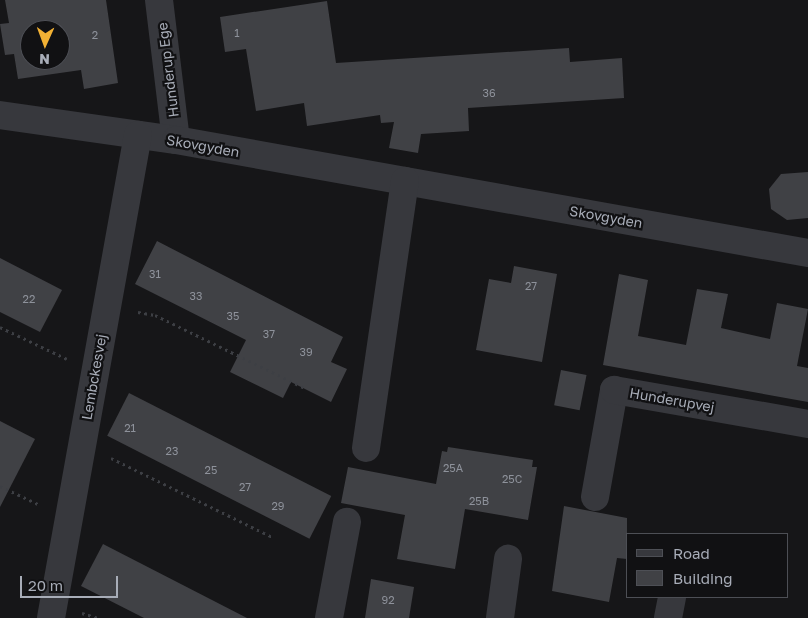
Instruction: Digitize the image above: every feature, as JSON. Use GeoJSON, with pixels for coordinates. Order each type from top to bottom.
{"type":"FeatureCollection","features":[{"type":"Feature","properties":{"kind":"street","name":"Hunderup Ege"},"geometry":{"type":"LineString","coordinates":[[159,0],[176,140]]}},
{"type":"Feature","properties":{"kind":"street","name":"Skovgyden"},"geometry":{"type":"LineString","coordinates":[[0,114],[176,140],[808,253]]}},
{"type":"Feature","properties":{"kind":"street","name":"Lembckesvej"},"geometry":{"type":"LineString","coordinates":[[51,618],[138,135]]}},
{"type":"Feature","properties":{"kind":"street"},"geometry":{"type":"LineString","coordinates":[[366,448],[405,181]]}},
{"type":"Feature","properties":{"kind":"street","name":"Hunderupvej"},"geometry":{"type":"LineString","coordinates":[[595,497],[614,390],[808,424]]}},
{"type":"Feature","properties":{"kind":"street"},"geometry":{"type":"LineString","coordinates":[[329,618],[347,522]]}},
{"type":"Feature","properties":{"kind":"street"},"geometry":{"type":"LineString","coordinates":[[500,618],[508,559]]}},
{"type":"Feature","properties":{"kind":"street"},"geometry":{"type":"LineString","coordinates":[[668,618],[672,598]]}},
{"type":"Feature","properties":{"kind":"path"},"geometry":{"type":"LineString","coordinates":[[107,306],[155,315],[305,388]]}},
{"type":"Feature","properties":{"kind":"path"},"geometry":{"type":"LineString","coordinates":[[0,326],[95,373]]}},
{"type":"Feature","properties":{"kind":"path"},"geometry":{"type":"LineString","coordinates":[[81,449],[102,453],[272,536]]}},
{"type":"Feature","properties":{"kind":"path"},"geometry":{"type":"LineString","coordinates":[[0,486],[68,519]]}},
{"type":"Feature","properties":{"kind":"building"},"geometry":{"type":"Polygon","coordinates":[[[5,0],[106,0],[118,83],[84,89],[81,70],[18,79],[14,54],[5,55],[0,24],[9,23],[5,0]]]}},
{"type":"Feature","properties":{"kind":"building"},"geometry":{"type":"Polygon","coordinates":[[[327,1],[336,63],[569,48],[570,62],[622,58],[624,98],[468,108],[469,131],[421,134],[418,153],[389,148],[394,122],[381,123],[380,115],[307,126],[304,103],[256,111],[246,49],[225,52],[220,17],[327,1]]]}},
{"type":"Feature","properties":{"kind":"building"},"geometry":{"type":"Polygon","coordinates":[[[808,172],[808,218],[787,220],[771,209],[769,189],[781,174],[808,172]]]}},
{"type":"Feature","properties":{"kind":"building"},"geometry":{"type":"Polygon","coordinates":[[[157,241],[343,337],[331,362],[347,369],[331,402],[291,382],[283,398],[230,372],[246,340],[135,284],[157,241]]]}},
{"type":"Feature","properties":{"kind":"building"},"geometry":{"type":"Polygon","coordinates":[[[0,258],[62,290],[40,332],[0,312],[0,258]]]}},
{"type":"Feature","properties":{"kind":"building"},"geometry":{"type":"Polygon","coordinates":[[[514,266],[557,274],[542,362],[476,350],[489,279],[511,283],[514,266]]]}},
{"type":"Feature","properties":{"kind":"building"},"geometry":{"type":"Polygon","coordinates":[[[619,274],[648,280],[638,336],[686,345],[697,289],[728,294],[721,328],[770,339],[777,303],[808,309],[797,366],[808,368],[808,402],[603,365],[619,274]]]}},
{"type":"Feature","properties":{"kind":"building"},"geometry":{"type":"Polygon","coordinates":[[[561,370],[587,375],[580,410],[554,405],[561,370]]]}},
{"type":"Feature","properties":{"kind":"building"},"geometry":{"type":"Polygon","coordinates":[[[129,393],[331,496],[309,539],[107,436],[129,393]]]}},
{"type":"Feature","properties":{"kind":"building"},"geometry":{"type":"Polygon","coordinates":[[[0,421],[35,439],[0,507],[0,421]]]}},
{"type":"Feature","properties":{"kind":"building"},"geometry":{"type":"Polygon","coordinates":[[[448,447],[533,460],[532,467],[537,467],[528,520],[465,509],[455,569],[397,559],[405,515],[341,503],[348,467],[436,484],[442,451],[447,452],[448,447]]]}},
{"type":"Feature","properties":{"kind":"building"},"geometry":{"type":"Polygon","coordinates":[[[564,506],[627,518],[626,559],[617,558],[609,602],[552,591],[564,506]]]}},
{"type":"Feature","properties":{"kind":"building"},"geometry":{"type":"Polygon","coordinates":[[[103,544],[247,618],[144,618],[81,586],[103,544]]]}},
{"type":"Feature","properties":{"kind":"building"},"geometry":{"type":"Polygon","coordinates":[[[371,579],[414,587],[409,618],[365,618],[371,579]]]}}]}
